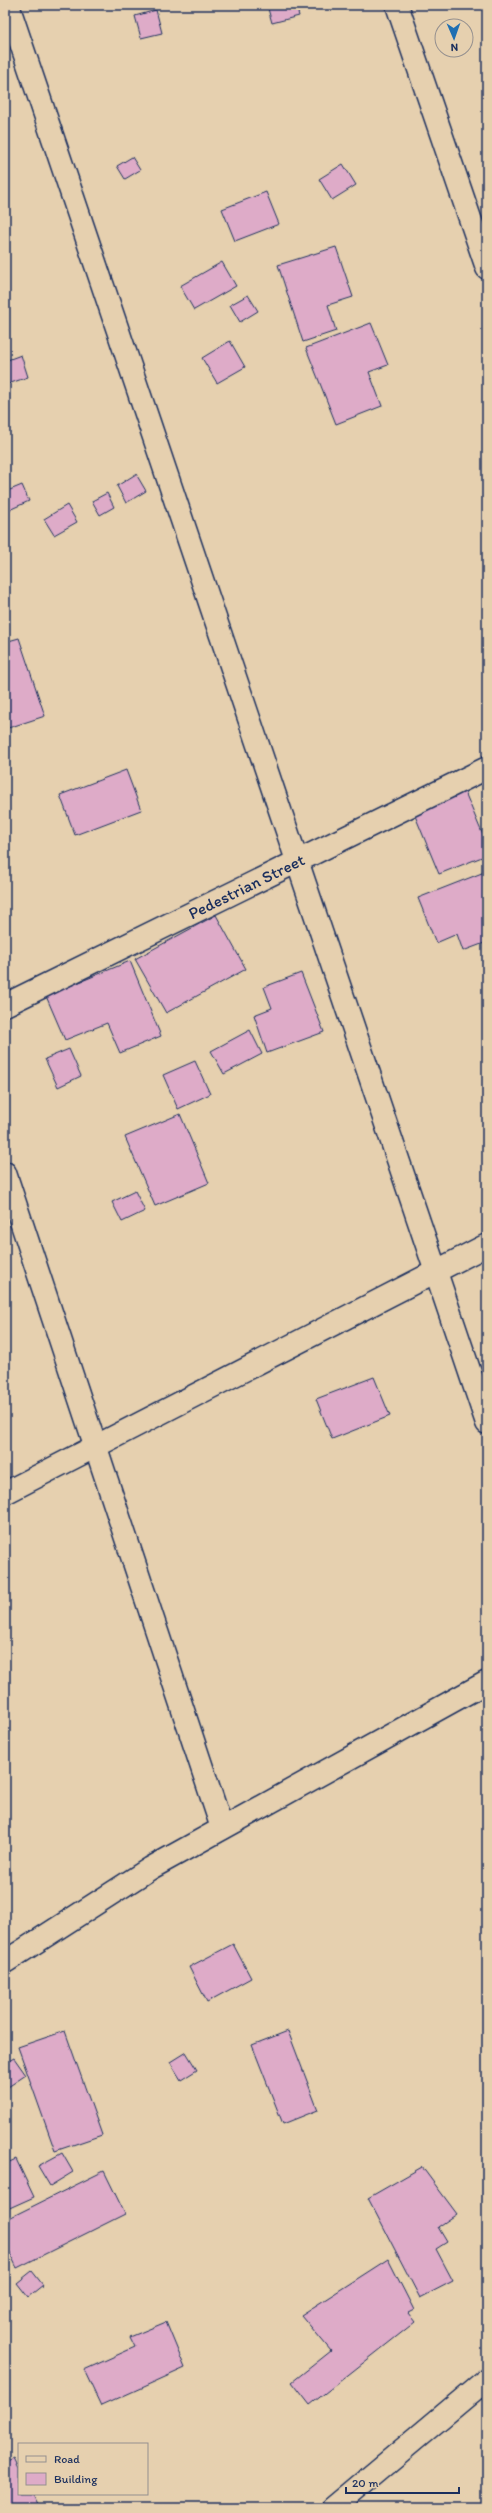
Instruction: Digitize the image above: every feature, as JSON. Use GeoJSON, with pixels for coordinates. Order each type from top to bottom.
{"type":"FeatureCollection","features":[{"type":"Feature","properties":{"kind":"street"},"geometry":{"type":"LineString","coordinates":[[8,5],[487,1423]]}},
{"type":"Feature","properties":{"kind":"street"},"geometry":{"type":"LineString","coordinates":[[397,5],[487,268]]}},
{"type":"Feature","properties":{"kind":"street","name":"Pedestrian Street"},"geometry":{"type":"LineString","coordinates":[[5,1005],[487,768]]}},
{"type":"Feature","properties":{"kind":"street"},"geometry":{"type":"LineString","coordinates":[[5,1173],[222,1828]]}},
{"type":"Feature","properties":{"kind":"street"},"geometry":{"type":"LineString","coordinates":[[5,1493],[487,1245]]}},
{"type":"Feature","properties":{"kind":"street"},"geometry":{"type":"LineString","coordinates":[[5,1962],[151,1868],[487,1682]]}},
{"type":"Feature","properties":{"kind":"street"},"geometry":{"type":"LineString","coordinates":[[332,2508],[487,2379]]}},
{"type":"Feature","properties":{"kind":"building"},"geometry":{"type":"Polygon","coordinates":[[[267,5],[296,5],[299,16],[272,23],[267,5]]]}},
{"type":"Feature","properties":{"kind":"building"},"geometry":{"type":"Polygon","coordinates":[[[156,10],[162,33],[141,38],[135,16],[156,10]]]}},
{"type":"Feature","properties":{"kind":"building"},"geometry":{"type":"Polygon","coordinates":[[[132,157],[140,170],[125,179],[117,166],[132,157]]]}},
{"type":"Feature","properties":{"kind":"building"},"geometry":{"type":"Polygon","coordinates":[[[343,164],[356,185],[332,200],[319,179],[343,164]]]}},
{"type":"Feature","properties":{"kind":"building"},"geometry":{"type":"Polygon","coordinates":[[[266,192],[279,224],[235,241],[222,209],[266,192]]]}},
{"type":"Feature","properties":{"kind":"building"},"geometry":{"type":"Polygon","coordinates":[[[336,247],[353,297],[328,305],[336,331],[303,342],[278,265],[336,247]]]}},
{"type":"Feature","properties":{"kind":"building"},"geometry":{"type":"Polygon","coordinates":[[[222,262],[236,286],[194,310],[180,286],[222,262]]]}},
{"type":"Feature","properties":{"kind":"building"},"geometry":{"type":"Polygon","coordinates":[[[248,295],[258,311],[240,322],[230,305],[248,295]]]}},
{"type":"Feature","properties":{"kind":"building"},"geometry":{"type":"Polygon","coordinates":[[[371,323],[388,365],[369,372],[382,406],[336,424],[306,348],[371,323]]]}},
{"type":"Feature","properties":{"kind":"building"},"geometry":{"type":"Polygon","coordinates":[[[230,341],[245,367],[217,383],[202,358],[230,341]]]}},
{"type":"Feature","properties":{"kind":"building"},"geometry":{"type":"Polygon","coordinates":[[[21,355],[28,377],[5,385],[5,361],[21,355]]]}},
{"type":"Feature","properties":{"kind":"building"},"geometry":{"type":"Polygon","coordinates":[[[136,474],[146,491],[126,503],[117,486],[136,474]]]}},
{"type":"Feature","properties":{"kind":"building"},"geometry":{"type":"Polygon","coordinates":[[[22,485],[29,501],[7,511],[5,492],[22,485]]]}},
{"type":"Feature","properties":{"kind":"building"},"geometry":{"type":"Polygon","coordinates":[[[107,493],[114,507],[100,515],[92,501],[107,493]]]}},
{"type":"Feature","properties":{"kind":"building"},"geometry":{"type":"Polygon","coordinates":[[[67,505],[77,522],[54,535],[44,519],[67,505]]]}},
{"type":"Feature","properties":{"kind":"building"},"geometry":{"type":"Polygon","coordinates":[[[19,638],[45,716],[5,729],[5,642],[19,638]]]}},
{"type":"Feature","properties":{"kind":"building"},"geometry":{"type":"Polygon","coordinates":[[[126,770],[141,810],[75,835],[60,795],[126,770]]]}},
{"type":"Feature","properties":{"kind":"building"},"geometry":{"type":"Polygon","coordinates":[[[462,785],[487,845],[487,855],[439,874],[411,806],[462,785]]]}},
{"type":"Feature","properties":{"kind":"building"},"geometry":{"type":"Polygon","coordinates":[[[487,871],[487,942],[463,951],[457,934],[436,943],[418,898],[487,871]]]}},
{"type":"Feature","properties":{"kind":"building"},"geometry":{"type":"Polygon","coordinates":[[[216,915],[246,969],[166,1013],[135,959],[216,915]]]}},
{"type":"Feature","properties":{"kind":"building"},"geometry":{"type":"Polygon","coordinates":[[[130,961],[161,1036],[120,1053],[107,1023],[65,1040],[46,996],[130,961]]]}},
{"type":"Feature","properties":{"kind":"building"},"geometry":{"type":"Polygon","coordinates":[[[301,973],[324,1032],[267,1053],[254,1015],[272,1008],[264,987],[301,973]]]}},
{"type":"Feature","properties":{"kind":"building"},"geometry":{"type":"Polygon","coordinates":[[[250,1030],[262,1054],[224,1074],[211,1051],[250,1030]]]}},
{"type":"Feature","properties":{"kind":"building"},"geometry":{"type":"Polygon","coordinates":[[[69,1049],[81,1076],[58,1087],[45,1059],[69,1049]]]}},
{"type":"Feature","properties":{"kind":"building"},"geometry":{"type":"Polygon","coordinates":[[[195,1061],[210,1094],[178,1109],[163,1075],[195,1061]]]}},
{"type":"Feature","properties":{"kind":"building"},"geometry":{"type":"Polygon","coordinates":[[[180,1114],[209,1183],[155,1206],[125,1137],[180,1114]]]}},
{"type":"Feature","properties":{"kind":"building"},"geometry":{"type":"Polygon","coordinates":[[[135,1191],[145,1211],[122,1222],[112,1202],[135,1191]]]}},
{"type":"Feature","properties":{"kind":"building"},"geometry":{"type":"Polygon","coordinates":[[[374,1377],[390,1416],[332,1439],[316,1399],[374,1377]]]}},
{"type":"Feature","properties":{"kind":"building"},"geometry":{"type":"Polygon","coordinates":[[[233,1944],[251,1978],[207,2002],[189,1967],[233,1944]]]}},
{"type":"Feature","properties":{"kind":"building"},"geometry":{"type":"Polygon","coordinates":[[[65,2031],[102,2135],[55,2151],[18,2047],[65,2031]]]}},
{"type":"Feature","properties":{"kind":"building"},"geometry":{"type":"Polygon","coordinates":[[[288,2031],[318,2110],[283,2124],[252,2045],[288,2031]]]}},
{"type":"Feature","properties":{"kind":"building"},"geometry":{"type":"Polygon","coordinates":[[[186,2052],[197,2070],[181,2080],[170,2062],[186,2052]]]}},
{"type":"Feature","properties":{"kind":"building"},"geometry":{"type":"Polygon","coordinates":[[[14,2058],[26,2075],[5,2089],[5,2063],[14,2058]]]}},
{"type":"Feature","properties":{"kind":"building"},"geometry":{"type":"Polygon","coordinates":[[[62,2153],[73,2172],[50,2186],[38,2166],[62,2153]]]}},
{"type":"Feature","properties":{"kind":"building"},"geometry":{"type":"Polygon","coordinates":[[[16,2159],[34,2197],[5,2210],[5,2164],[16,2159]]]}},
{"type":"Feature","properties":{"kind":"building"},"geometry":{"type":"Polygon","coordinates":[[[422,2167],[457,2214],[438,2227],[447,2242],[436,2249],[453,2281],[420,2298],[368,2198],[422,2167]]]}},
{"type":"Feature","properties":{"kind":"building"},"geometry":{"type":"Polygon","coordinates":[[[104,2171],[125,2214],[17,2268],[5,2243],[5,2220],[104,2171]]]}},
{"type":"Feature","properties":{"kind":"building"},"geometry":{"type":"Polygon","coordinates":[[[388,2259],[414,2310],[408,2313],[415,2322],[310,2405],[292,2382],[331,2351],[301,2315],[388,2259]]]}},
{"type":"Feature","properties":{"kind":"building"},"geometry":{"type":"Polygon","coordinates":[[[32,2271],[43,2285],[28,2297],[17,2283],[32,2271]]]}},
{"type":"Feature","properties":{"kind":"building"},"geometry":{"type":"Polygon","coordinates":[[[5,2307],[9,2313],[5,2316],[5,2307]]]}},
{"type":"Feature","properties":{"kind":"building"},"geometry":{"type":"Polygon","coordinates":[[[166,2322],[185,2368],[101,2406],[84,2370],[135,2347],[130,2337],[166,2322]]]}},
{"type":"Feature","properties":{"kind":"building"},"geometry":{"type":"Polygon","coordinates":[[[14,2458],[18,2466],[18,2495],[32,2495],[39,2508],[5,2508],[5,2463],[14,2458]]]}}]}
